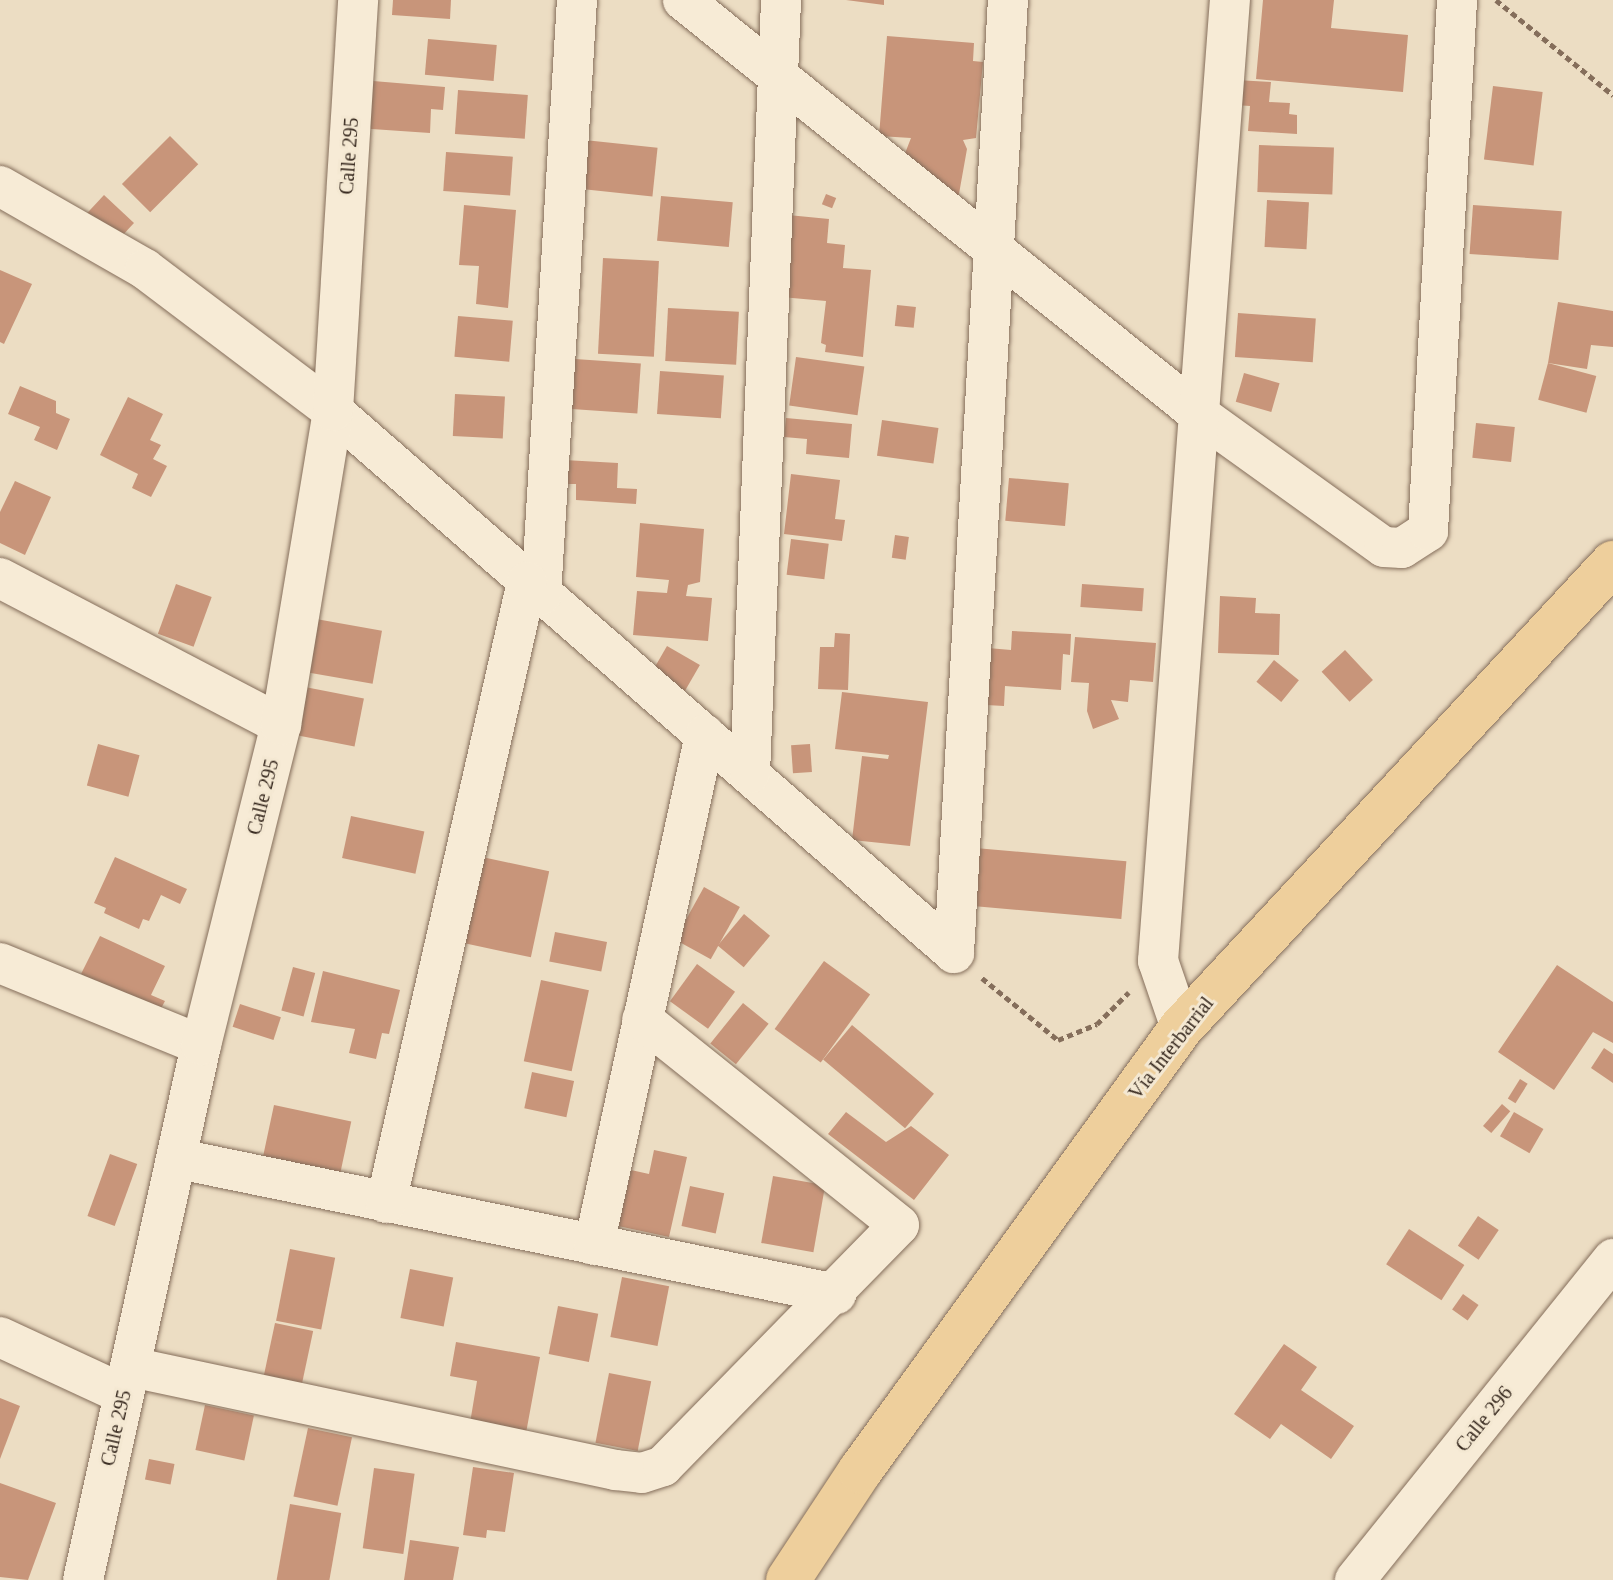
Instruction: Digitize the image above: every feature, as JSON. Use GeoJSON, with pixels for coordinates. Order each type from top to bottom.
{"type":"FeatureCollection","features":[{"type":"Feature","properties":{"kind":"main road","name":"Vía Interbarrial"},"geometry":{"type":"LineString","coordinates":[[788,1580],[860,1471],[1181,1028],[1613,563]]}},
{"type":"Feature","properties":{"kind":"street","name":"Calle 295"},"geometry":{"type":"LineString","coordinates":[[91,1578],[127,1380],[179,1159],[201,1045],[281,725],[333,411],[358,0]]}},
{"type":"Feature","properties":{"kind":"street"},"geometry":{"type":"LineString","coordinates":[[386,1203],[534,588],[577,0]]}},
{"type":"Feature","properties":{"kind":"street"},"geometry":{"type":"LineString","coordinates":[[683,0],[1200,415],[1384,547],[1402,548],[1428,531],[1457,0]]}},
{"type":"Feature","properties":{"kind":"street"},"geometry":{"type":"LineString","coordinates":[[750,773],[775,74],[781,0]]}},
{"type":"Feature","properties":{"kind":"street"},"geometry":{"type":"LineString","coordinates":[[0,186],[145,269],[333,411],[954,953],[991,247],[1008,0]]}},
{"type":"Feature","properties":{"kind":"street"},"geometry":{"type":"LineString","coordinates":[[1181,1028],[1158,961],[1230,0]]}},
{"type":"Feature","properties":{"kind":"street"},"geometry":{"type":"LineString","coordinates":[[0,578],[281,725]]}},
{"type":"Feature","properties":{"kind":"street"},"geometry":{"type":"LineString","coordinates":[[594,1245],[705,735]]}},
{"type":"Feature","properties":{"kind":"street"},"geometry":{"type":"LineString","coordinates":[[0,963],[201,1045]]}},
{"type":"Feature","properties":{"kind":"street"},"geometry":{"type":"LineString","coordinates":[[0,1337],[127,1380],[642,1473],[663,1466],[836,1294],[899,1225],[642,1019]]}},
{"type":"Feature","properties":{"kind":"street"},"geometry":{"type":"LineString","coordinates":[[179,1159],[836,1294]]}},
{"type":"Feature","properties":{"kind":"street","name":"Calle 296"},"geometry":{"type":"LineString","coordinates":[[1355,1580],[1613,1259]]}},
{"type":"Feature","properties":{"kind":"path"},"geometry":{"type":"LineString","coordinates":[[1496,0],[1613,95]]}},
{"type":"Feature","properties":{"kind":"path"},"geometry":{"type":"LineString","coordinates":[[1015,1008],[1058,1040],[1097,1024],[1158,961]]}},
{"type":"Feature","properties":{"kind":"building"},"geometry":{"type":"Polygon","coordinates":[[[393,0],[451,0],[450,19],[392,15],[393,0]]]}},
{"type":"Feature","properties":{"kind":"building"},"geometry":{"type":"Polygon","coordinates":[[[846,0],[884,0],[884,5],[846,0]]]}},
{"type":"Feature","properties":{"kind":"building"},"geometry":{"type":"Polygon","coordinates":[[[1263,0],[1334,0],[1331,28],[1408,35],[1403,92],[1256,79],[1263,0]]]}},
{"type":"Feature","properties":{"kind":"building"},"geometry":{"type":"Polygon","coordinates":[[[887,36],[974,43],[973,61],[983,62],[976,138],[963,140],[967,149],[957,205],[902,161],[911,138],[879,136],[887,36]]]}},
{"type":"Feature","properties":{"kind":"building"},"geometry":{"type":"Polygon","coordinates":[[[428,39],[497,45],[494,81],[425,75],[428,39]]]}},
{"type":"Feature","properties":{"kind":"building"},"geometry":{"type":"Polygon","coordinates":[[[361,80],[445,87],[443,110],[431,109],[430,133],[357,128],[361,80]]]}},
{"type":"Feature","properties":{"kind":"building"},"geometry":{"type":"Polygon","coordinates":[[[1236,80],[1271,82],[1269,102],[1290,103],[1289,114],[1297,115],[1297,134],[1248,131],[1250,106],[1235,105],[1236,80]]]}},
{"type":"Feature","properties":{"kind":"building"},"geometry":{"type":"Polygon","coordinates":[[[1493,86],[1543,92],[1534,166],[1484,159],[1493,86]]]}},
{"type":"Feature","properties":{"kind":"building"},"geometry":{"type":"Polygon","coordinates":[[[458,90],[528,95],[525,139],[455,134],[458,90]]]}},
{"type":"Feature","properties":{"kind":"building"},"geometry":{"type":"Polygon","coordinates":[[[170,136],[198,164],[150,212],[122,184],[170,136]]]}},
{"type":"Feature","properties":{"kind":"building"},"geometry":{"type":"Polygon","coordinates":[[[575,139],[658,148],[652,196],[570,188],[575,139]]]}},
{"type":"Feature","properties":{"kind":"building"},"geometry":{"type":"Polygon","coordinates":[[[1259,145],[1334,148],[1332,195],[1257,192],[1259,145]]]}},
{"type":"Feature","properties":{"kind":"building"},"geometry":{"type":"Polygon","coordinates":[[[446,152],[513,157],[510,196],[443,191],[446,152]]]}},
{"type":"Feature","properties":{"kind":"building"},"geometry":{"type":"Polygon","coordinates":[[[826,194],[836,198],[832,208],[822,204],[826,194]]]}},
{"type":"Feature","properties":{"kind":"building"},"geometry":{"type":"Polygon","coordinates":[[[104,195],[134,223],[114,244],[84,216],[104,195]]]}},
{"type":"Feature","properties":{"kind":"building"},"geometry":{"type":"Polygon","coordinates":[[[661,196],[733,202],[729,247],[657,241],[661,196]]]}},
{"type":"Feature","properties":{"kind":"building"},"geometry":{"type":"Polygon","coordinates":[[[1267,200],[1309,202],[1306,249],[1265,247],[1267,200]]]}},
{"type":"Feature","properties":{"kind":"building"},"geometry":{"type":"Polygon","coordinates":[[[464,205],[516,210],[508,308],[476,304],[479,266],[459,265],[464,205]]]}},
{"type":"Feature","properties":{"kind":"building"},"geometry":{"type":"Polygon","coordinates":[[[1473,205],[1562,211],[1558,260],[1470,254],[1473,205]]]}},
{"type":"Feature","properties":{"kind":"building"},"geometry":{"type":"Polygon","coordinates":[[[788,215],[829,219],[827,243],[845,245],[843,268],[871,270],[863,357],[825,352],[826,345],[821,343],[826,301],[781,297],[788,215]]]}},
{"type":"Feature","properties":{"kind":"building"},"geometry":{"type":"Polygon","coordinates":[[[603,258],[659,261],[654,357],[598,354],[603,258]]]}},
{"type":"Feature","properties":{"kind":"building"},"geometry":{"type":"Polygon","coordinates":[[[0,270],[32,284],[4,344],[0,342],[0,270]]]}},
{"type":"Feature","properties":{"kind":"building"},"geometry":{"type":"Polygon","coordinates":[[[1558,302],[1613,311],[1613,347],[1591,345],[1587,369],[1548,363],[1558,302]]]}},
{"type":"Feature","properties":{"kind":"building"},"geometry":{"type":"Polygon","coordinates":[[[897,305],[916,307],[914,328],[895,326],[897,305]]]}},
{"type":"Feature","properties":{"kind":"building"},"geometry":{"type":"Polygon","coordinates":[[[668,308],[739,312],[736,365],[665,361],[668,308]]]}},
{"type":"Feature","properties":{"kind":"building"},"geometry":{"type":"Polygon","coordinates":[[[1238,313],[1316,318],[1313,362],[1235,357],[1238,313]]]}},
{"type":"Feature","properties":{"kind":"building"},"geometry":{"type":"Polygon","coordinates":[[[458,316],[513,321],[509,362],[454,357],[458,316]]]}},
{"type":"Feature","properties":{"kind":"building"},"geometry":{"type":"Polygon","coordinates":[[[796,357],[864,367],[858,415],[789,406],[796,357]]]}},
{"type":"Feature","properties":{"kind":"building"},"geometry":{"type":"Polygon","coordinates":[[[575,359],[641,364],[637,413],[572,409],[575,359]]]}},
{"type":"Feature","properties":{"kind":"building"},"geometry":{"type":"Polygon","coordinates":[[[1548,363],[1596,376],[1586,413],[1538,400],[1548,363]]]}},
{"type":"Feature","properties":{"kind":"building"},"geometry":{"type":"Polygon","coordinates":[[[660,371],[724,375],[721,418],[657,414],[660,371]]]}},
{"type":"Feature","properties":{"kind":"building"},"geometry":{"type":"Polygon","coordinates":[[[1244,373],[1280,383],[1271,412],[1236,402],[1244,373]]]}},
{"type":"Feature","properties":{"kind":"building"},"geometry":{"type":"Polygon","coordinates":[[[20,386],[56,401],[56,413],[70,419],[57,450],[34,440],[40,427],[8,414],[20,386]]]}},
{"type":"Feature","properties":{"kind":"building"},"geometry":{"type":"Polygon","coordinates":[[[455,394],[505,397],[503,439],[453,436],[455,394]]]}},
{"type":"Feature","properties":{"kind":"building"},"geometry":{"type":"Polygon","coordinates":[[[128,397],[163,414],[150,440],[161,445],[153,459],[167,466],[151,497],[132,488],[138,474],[100,455],[128,397]]]}},
{"type":"Feature","properties":{"kind":"building"},"geometry":{"type":"Polygon","coordinates":[[[786,418],[852,424],[849,458],[806,454],[807,439],[784,437],[786,418]]]}},
{"type":"Feature","properties":{"kind":"building"},"geometry":{"type":"Polygon","coordinates":[[[882,420],[938,428],[933,464],[877,456],[882,420]]]}},
{"type":"Feature","properties":{"kind":"building"},"geometry":{"type":"Polygon","coordinates":[[[1476,423],[1515,427],[1511,462],[1472,458],[1476,423]]]}},
{"type":"Feature","properties":{"kind":"building"},"geometry":{"type":"Polygon","coordinates":[[[564,460],[618,463],[617,488],[637,489],[636,504],[576,500],[576,484],[563,484],[564,460]]]}},
{"type":"Feature","properties":{"kind":"building"},"geometry":{"type":"Polygon","coordinates":[[[791,474],[840,480],[835,519],[845,520],[842,541],[784,534],[791,474]]]}},
{"type":"Feature","properties":{"kind":"building"},"geometry":{"type":"Polygon","coordinates":[[[1009,478],[1069,483],[1065,526],[1005,521],[1009,478]]]}},
{"type":"Feature","properties":{"kind":"building"},"geometry":{"type":"Polygon","coordinates":[[[15,481],[51,497],[25,555],[0,543],[0,512],[15,481]]]}},
{"type":"Feature","properties":{"kind":"building"},"geometry":{"type":"Polygon","coordinates":[[[640,523],[704,529],[700,582],[688,585],[686,596],[712,598],[708,641],[633,635],[637,591],[667,593],[669,580],[636,577],[640,523]]]}},
{"type":"Feature","properties":{"kind":"building"},"geometry":{"type":"Polygon","coordinates":[[[895,535],[909,537],[906,560],[892,558],[895,535]]]}},
{"type":"Feature","properties":{"kind":"building"},"geometry":{"type":"Polygon","coordinates":[[[791,539],[829,544],[824,579],[787,575],[791,539]]]}},
{"type":"Feature","properties":{"kind":"building"},"geometry":{"type":"Polygon","coordinates":[[[176,584],[212,597],[194,647],[158,634],[176,584]]]}},
{"type":"Feature","properties":{"kind":"building"},"geometry":{"type":"Polygon","coordinates":[[[1082,584],[1144,588],[1142,611],[1080,607],[1082,584]]]}},
{"type":"Feature","properties":{"kind":"building"},"geometry":{"type":"Polygon","coordinates":[[[1220,596],[1256,598],[1255,613],[1280,614],[1279,655],[1218,653],[1220,596]]]}},
{"type":"Feature","properties":{"kind":"building"},"geometry":{"type":"Polygon","coordinates":[[[316,619],[382,631],[373,684],[307,672],[316,619]]]}},
{"type":"Feature","properties":{"kind":"building"},"geometry":{"type":"Polygon","coordinates":[[[1012,631],[1071,634],[1070,655],[1063,654],[1061,690],[1005,686],[1004,706],[969,704],[988,648],[1011,650],[1012,631]]]}},
{"type":"Feature","properties":{"kind":"building"},"geometry":{"type":"Polygon","coordinates":[[[835,633],[850,634],[848,690],[818,689],[820,647],[834,647],[835,633]]]}},
{"type":"Feature","properties":{"kind":"building"},"geometry":{"type":"Polygon","coordinates":[[[1075,637],[1156,643],[1153,682],[1130,680],[1128,702],[1111,700],[1119,719],[1093,729],[1087,711],[1089,683],[1071,682],[1075,637]]]}},
{"type":"Feature","properties":{"kind":"building"},"geometry":{"type":"Polygon","coordinates":[[[667,646],[700,665],[683,694],[650,675],[667,646]]]}},
{"type":"Feature","properties":{"kind":"building"},"geometry":{"type":"Polygon","coordinates":[[[1345,650],[1373,680],[1350,702],[1322,672],[1345,650]]]}},
{"type":"Feature","properties":{"kind":"building"},"geometry":{"type":"Polygon","coordinates":[[[1274,660],[1299,680],[1281,702],[1256,682],[1274,660]]]}},
{"type":"Feature","properties":{"kind":"building"},"geometry":{"type":"Polygon","coordinates":[[[305,687],[364,698],[355,747],[296,735],[305,687]]]}},
{"type":"Feature","properties":{"kind":"building"},"geometry":{"type":"Polygon","coordinates":[[[842,692],[928,702],[910,846],[852,840],[862,756],[888,759],[889,755],[835,749],[842,692]]]}},
{"type":"Feature","properties":{"kind":"building"},"geometry":{"type":"Polygon","coordinates":[[[98,744],[140,755],[128,797],[87,786],[98,744]]]}},
{"type":"Feature","properties":{"kind":"building"},"geometry":{"type":"Polygon","coordinates":[[[810,744],[812,772],[793,773],[791,745],[810,744]]]}},
{"type":"Feature","properties":{"kind":"building"},"geometry":{"type":"Polygon","coordinates":[[[351,816],[424,832],[415,874],[342,858],[351,816]]]}},
{"type":"Feature","properties":{"kind":"building"},"geometry":{"type":"Polygon","coordinates":[[[964,847],[1126,861],[1121,919],[959,905],[964,847]]]}},
{"type":"Feature","properties":{"kind":"building"},"geometry":{"type":"Polygon","coordinates":[[[468,854],[549,871],[531,957],[450,940],[468,854]]]}},
{"type":"Feature","properties":{"kind":"building"},"geometry":{"type":"Polygon","coordinates":[[[115,857],[187,889],[180,904],[161,895],[149,921],[143,919],[139,929],[104,913],[106,908],[94,903],[115,857]]]}},
{"type":"Feature","properties":{"kind":"building"},"geometry":{"type":"Polygon","coordinates":[[[704,887],[740,907],[711,959],[675,939],[704,887]]]}},
{"type":"Feature","properties":{"kind":"building"},"geometry":{"type":"Polygon","coordinates":[[[744,914],[770,936],[744,967],[718,945],[744,914]]]}},
{"type":"Feature","properties":{"kind":"building"},"geometry":{"type":"Polygon","coordinates":[[[555,932],[607,942],[601,972],[549,961],[555,932]]]}},
{"type":"Feature","properties":{"kind":"building"},"geometry":{"type":"Polygon","coordinates":[[[100,936],[165,966],[151,995],[165,1001],[157,1016],[81,974],[100,936]]]}},
{"type":"Feature","properties":{"kind":"building"},"geometry":{"type":"Polygon","coordinates":[[[824,961],[870,995],[821,1062],[775,1029],[824,961]]]}},
{"type":"Feature","properties":{"kind":"building"},"geometry":{"type":"Polygon","coordinates":[[[697,964],[735,992],[708,1029],[670,1001],[697,964]]]}},
{"type":"Feature","properties":{"kind":"building"},"geometry":{"type":"Polygon","coordinates":[[[1557,965],[1613,1002],[1613,1043],[1593,1032],[1554,1090],[1498,1052],[1557,965]]]}},
{"type":"Feature","properties":{"kind":"building"},"geometry":{"type":"Polygon","coordinates":[[[293,967],[315,973],[304,1016],[281,1010],[293,967]]]}},
{"type":"Feature","properties":{"kind":"building"},"geometry":{"type":"Polygon","coordinates":[[[323,971],[400,990],[389,1034],[382,1033],[376,1059],[349,1053],[355,1029],[311,1022],[323,971]]]}},
{"type":"Feature","properties":{"kind":"building"},"geometry":{"type":"Polygon","coordinates":[[[541,980],[589,990],[572,1071],[524,1061],[541,980]]]}},
{"type":"Feature","properties":{"kind":"building"},"geometry":{"type":"Polygon","coordinates":[[[743,1003],[769,1024],[736,1064],[710,1043],[743,1003]]]}},
{"type":"Feature","properties":{"kind":"building"},"geometry":{"type":"Polygon","coordinates":[[[240,1004],[281,1017],[273,1040],[233,1027],[240,1004]]]}},
{"type":"Feature","properties":{"kind":"building"},"geometry":{"type":"Polygon","coordinates":[[[852,1025],[934,1094],[905,1128],[823,1059],[852,1025]]]}},
{"type":"Feature","properties":{"kind":"building"},"geometry":{"type":"Polygon","coordinates":[[[1604,1048],[1613,1054],[1613,1083],[1591,1068],[1604,1048]]]}},
{"type":"Feature","properties":{"kind":"building"},"geometry":{"type":"Polygon","coordinates":[[[532,1072],[574,1081],[566,1117],[524,1108],[532,1072]]]}},
{"type":"Feature","properties":{"kind":"building"},"geometry":{"type":"Polygon","coordinates":[[[1520,1079],[1528,1084],[1515,1103],[1508,1099],[1520,1079]]]}},
{"type":"Feature","properties":{"kind":"building"},"geometry":{"type":"Polygon","coordinates":[[[1502,1104],[1510,1111],[1491,1133],[1483,1126],[1502,1104]]]}},
{"type":"Feature","properties":{"kind":"building"},"geometry":{"type":"Polygon","coordinates":[[[274,1105],[351,1121],[338,1185],[260,1169],[274,1105]]]}},
{"type":"Feature","properties":{"kind":"building"},"geometry":{"type":"Polygon","coordinates":[[[846,1112],[886,1142],[911,1126],[949,1155],[914,1200],[828,1134],[846,1112]]]}},
{"type":"Feature","properties":{"kind":"building"},"geometry":{"type":"Polygon","coordinates":[[[1514,1112],[1543,1129],[1529,1153],[1500,1136],[1514,1112]]]}},
{"type":"Feature","properties":{"kind":"building"},"geometry":{"type":"Polygon","coordinates":[[[654,1150],[687,1157],[669,1237],[618,1226],[631,1170],[649,1174],[654,1150]]]}},
{"type":"Feature","properties":{"kind":"building"},"geometry":{"type":"Polygon","coordinates":[[[110,1154],[137,1164],[115,1226],[87,1216],[110,1154]]]}},
{"type":"Feature","properties":{"kind":"building"},"geometry":{"type":"Polygon","coordinates":[[[773,1176],[825,1185],[813,1252],[761,1243],[773,1176]]]}},
{"type":"Feature","properties":{"kind":"building"},"geometry":{"type":"Polygon","coordinates":[[[690,1186],[724,1193],[716,1233],[681,1226],[690,1186]]]}},
{"type":"Feature","properties":{"kind":"building"},"geometry":{"type":"Polygon","coordinates":[[[1478,1216],[1499,1230],[1479,1260],[1458,1246],[1478,1216]]]}},
{"type":"Feature","properties":{"kind":"building"},"geometry":{"type":"Polygon","coordinates":[[[1409,1229],[1464,1265],[1441,1300],[1386,1264],[1409,1229]]]}},
{"type":"Feature","properties":{"kind":"building"},"geometry":{"type":"Polygon","coordinates":[[[290,1249],[335,1258],[321,1329],[276,1321],[290,1249]]]}},
{"type":"Feature","properties":{"kind":"building"},"geometry":{"type":"Polygon","coordinates":[[[410,1269],[453,1277],[444,1326],[400,1318],[410,1269]]]}},
{"type":"Feature","properties":{"kind":"building"},"geometry":{"type":"Polygon","coordinates":[[[622,1277],[669,1286],[657,1346],[610,1337],[622,1277]]]}},
{"type":"Feature","properties":{"kind":"building"},"geometry":{"type":"Polygon","coordinates":[[[1463,1294],[1479,1305],[1468,1320],[1452,1310],[1463,1294]]]}},
{"type":"Feature","properties":{"kind":"building"},"geometry":{"type":"Polygon","coordinates":[[[558,1306],[598,1314],[589,1362],[549,1354],[558,1306]]]}},
{"type":"Feature","properties":{"kind":"building"},"geometry":{"type":"Polygon","coordinates":[[[275,1323],[313,1331],[300,1391],[262,1383],[275,1323]]]}},
{"type":"Feature","properties":{"kind":"building"},"geometry":{"type":"Polygon","coordinates":[[[456,1342],[540,1357],[526,1433],[470,1423],[477,1381],[450,1376],[456,1342]]]}},
{"type":"Feature","properties":{"kind":"building"},"geometry":{"type":"Polygon","coordinates":[[[1284,1344],[1317,1367],[1301,1390],[1354,1426],[1331,1459],[1281,1424],[1270,1439],[1234,1414],[1284,1344]]]}},
{"type":"Feature","properties":{"kind":"building"},"geometry":{"type":"Polygon","coordinates":[[[609,1373],[651,1381],[638,1451],[595,1443],[609,1373]]]}},
{"type":"Feature","properties":{"kind":"building"},"geometry":{"type":"Polygon","coordinates":[[[0,1398],[20,1406],[0,1459],[0,1398]]]}},
{"type":"Feature","properties":{"kind":"building"},"geometry":{"type":"Polygon","coordinates":[[[205,1405],[254,1415],[244,1460],[195,1450],[205,1405]]]}},
{"type":"Feature","properties":{"kind":"building"},"geometry":{"type":"Polygon","coordinates":[[[308,1428],[352,1437],[337,1506],[293,1496],[308,1428]]]}},
{"type":"Feature","properties":{"kind":"building"},"geometry":{"type":"Polygon","coordinates":[[[149,1459],[175,1464],[171,1485],[145,1480],[149,1459]]]}},
{"type":"Feature","properties":{"kind":"building"},"geometry":{"type":"Polygon","coordinates":[[[473,1467],[514,1473],[505,1532],[487,1530],[486,1538],[463,1535],[473,1467]]]}},
{"type":"Feature","properties":{"kind":"building"},"geometry":{"type":"Polygon","coordinates":[[[374,1468],[415,1474],[403,1554],[363,1548],[374,1468]]]}},
{"type":"Feature","properties":{"kind":"building"},"geometry":{"type":"Polygon","coordinates":[[[0,1483],[56,1503],[28,1580],[0,1577],[0,1483]]]}},
{"type":"Feature","properties":{"kind":"building"},"geometry":{"type":"Polygon","coordinates":[[[290,1504],[341,1513],[329,1580],[277,1580],[290,1504]]]}},
{"type":"Feature","properties":{"kind":"building"},"geometry":{"type":"Polygon","coordinates":[[[410,1540],[459,1547],[453,1580],[404,1580],[410,1540]]]}}]}
